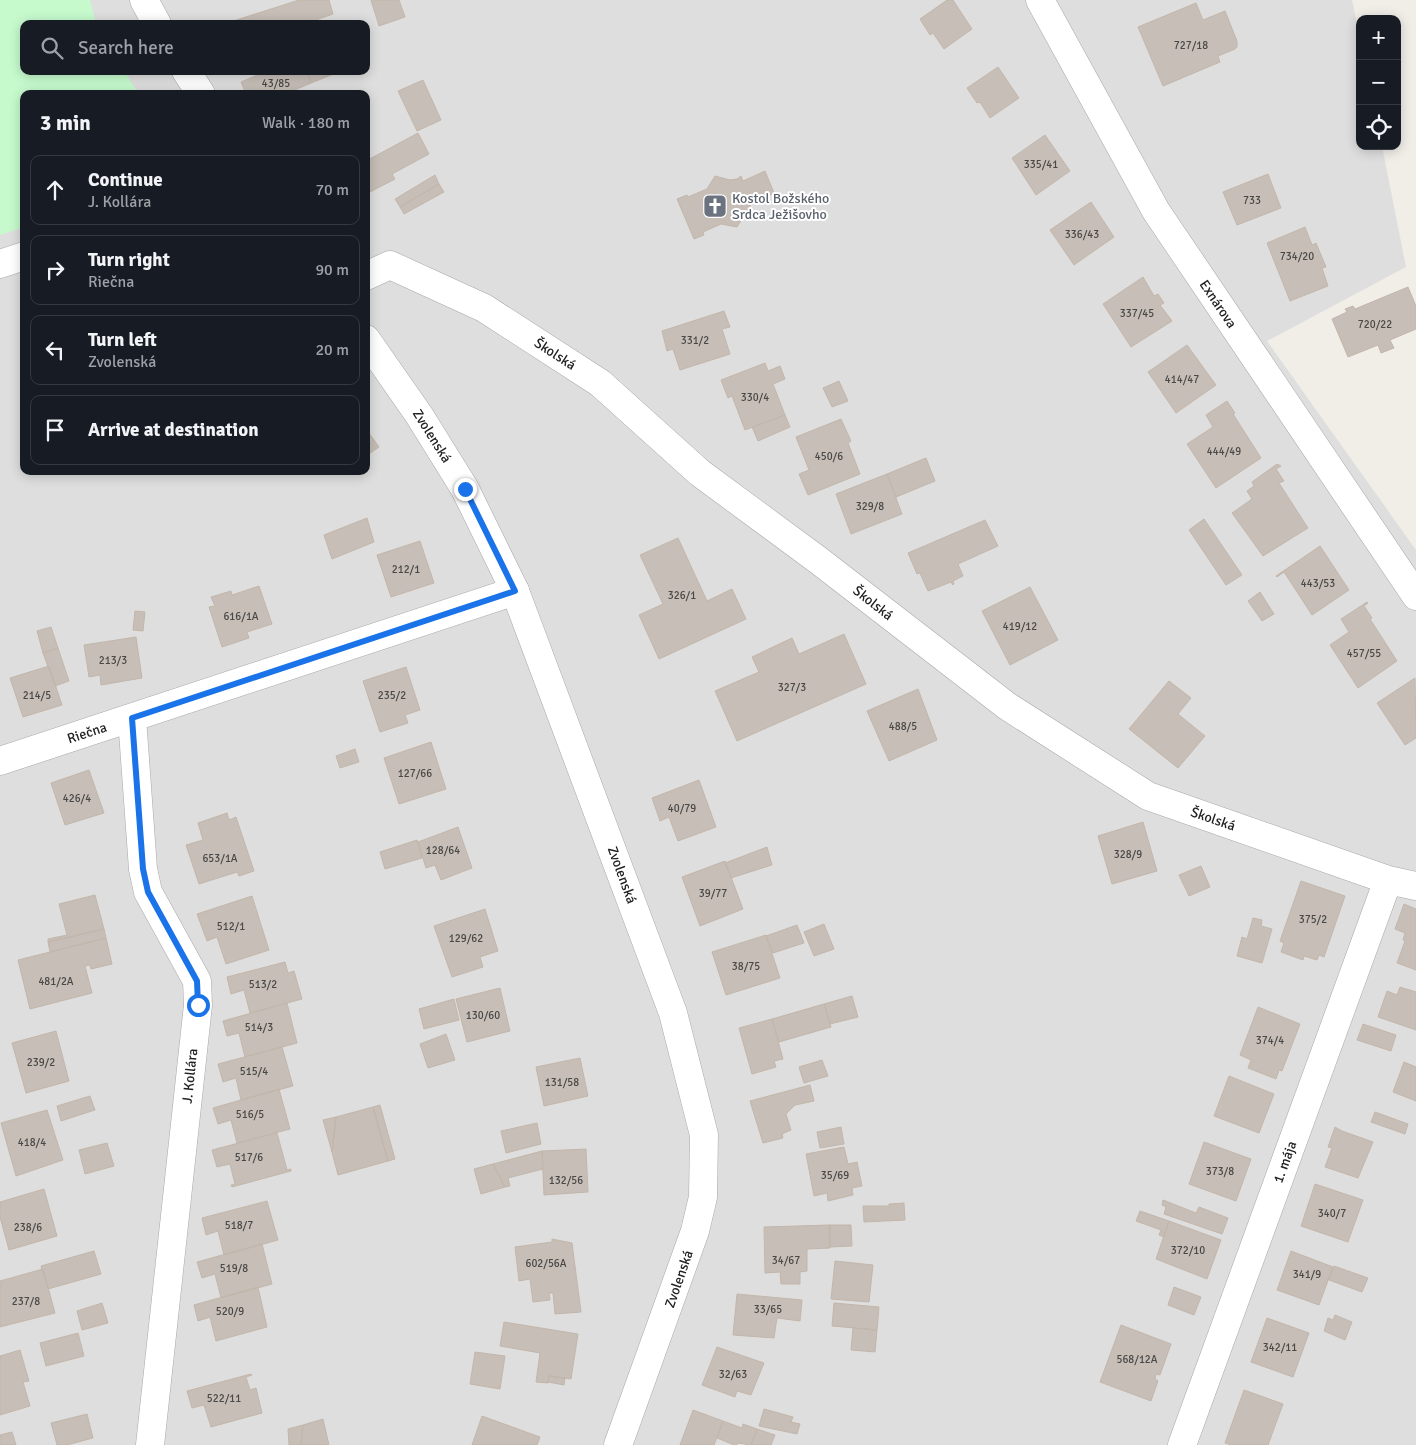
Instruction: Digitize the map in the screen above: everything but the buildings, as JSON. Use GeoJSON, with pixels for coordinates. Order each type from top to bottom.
{"type":"FeatureCollection","features":[{"type":"Feature","properties":{"kind":"street"},"geometry":{"type":"LineString","coordinates":[[144,0],[155,20]]}},
{"type":"Feature","properties":{"kind":"street","name":"Exnárova"},"geometry":{"type":"LineString","coordinates":[[1040,0],[1156,211],[1416,596]]}},
{"type":"Feature","properties":{"kind":"street"},"geometry":{"type":"LineString","coordinates":[[189,75],[198,90]]}},
{"type":"Feature","properties":{"kind":"street"},"geometry":{"type":"LineString","coordinates":[[0,264],[20,257]]}},
{"type":"Feature","properties":{"kind":"street","name":"Školská"},"geometry":{"type":"LineString","coordinates":[[370,274],[390,265],[484,308],[600,384],[700,473],[818,560],[1007,706],[1148,796],[1388,880],[1416,886]]}},
{"type":"Feature","properties":{"kind":"street","name":"Zvolenská"},"geometry":{"type":"LineString","coordinates":[[370,345],[419,415],[465,489],[515,591],[673,1013],[704,1135],[703,1197],[695,1232],[618,1445]]}},
{"type":"Feature","properties":{"kind":"street","name":"Riečna"},"geometry":{"type":"LineString","coordinates":[[0,761],[515,591]]}},
{"type":"Feature","properties":{"kind":"street","name":"J. Kollára"},"geometry":{"type":"LineString","coordinates":[[132,718],[143,869],[148,892],[197,981],[198,1005],[150,1445]]}},
{"type":"Feature","properties":{"kind":"street","name":"1. mája"},"geometry":{"type":"LineString","coordinates":[[1182,1445],[1388,880]]}},
{"type":"Feature","properties":{"kind":"shaded area"},"geometry":{"type":"Polygon","coordinates":[[[0,0],[1352,0],[1356,19],[1356,150],[1383,150],[1406,267],[1267,341],[1416,550],[1416,1445],[0,1445],[0,0]]]}},
{"type":"Feature","properties":{"kind":"green space"},"geometry":{"type":"Polygon","coordinates":[[[0,0],[90,0],[95,20],[20,20],[20,75],[127,75],[136,90],[20,90],[20,228],[0,235],[0,0]]]}},
{"type":"Feature","properties":{"kind":"place","name":"Kostol Božského Srdca Ježišovho"},"geometry":{"type":"Point","coordinates":[715,206]}},
{"type":"Feature","properties":{"kind":"route"},"geometry":{"type":"LineString","coordinates":[[198,1005],[197,981],[148,892],[143,869],[132,718],[515,591],[465,489]]}}]}
